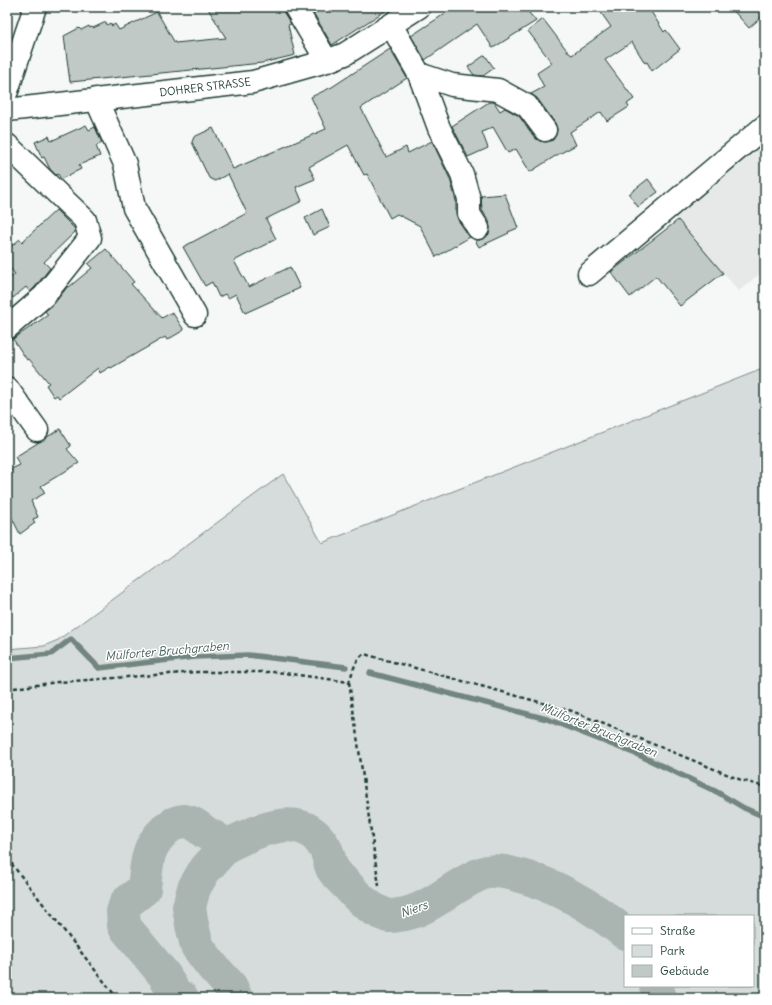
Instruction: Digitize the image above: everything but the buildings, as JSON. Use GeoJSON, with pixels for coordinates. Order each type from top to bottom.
{"type":"FeatureCollection","features":[{"type":"Feature","properties":{"kind":"street"},"geometry":{"type":"LineString","coordinates":[[7,91],[35,7]]}},
{"type":"Feature","properties":{"kind":"street"},"geometry":{"type":"LineString","coordinates":[[295,7],[327,61]]}},
{"type":"Feature","properties":{"kind":"street","name":"DOHRER STRASSE"},"geometry":{"type":"LineString","coordinates":[[7,110],[253,82],[327,61],[345,54],[419,7]]}},
{"type":"Feature","properties":{"kind":"street"},"geometry":{"type":"LineString","coordinates":[[391,25],[419,74],[439,128],[462,174],[469,199],[470,214],[478,228]]}},
{"type":"Feature","properties":{"kind":"street"},"geometry":{"type":"LineString","coordinates":[[419,74],[452,85],[498,90],[527,106],[545,130]]}},
{"type":"Feature","properties":{"kind":"street"},"geometry":{"type":"LineString","coordinates":[[96,99],[124,164],[134,208],[196,314]]}},
{"type":"Feature","properties":{"kind":"street"},"geometry":{"type":"LineString","coordinates":[[588,274],[765,126]]}},
{"type":"Feature","properties":{"kind":"street"},"geometry":{"type":"LineString","coordinates":[[7,145],[86,220],[90,238],[44,296],[7,328]]}},
{"type":"Feature","properties":{"kind":"street"},"geometry":{"type":"LineString","coordinates":[[7,388],[37,430]]}},
{"type":"Feature","properties":{"kind":"path"},"geometry":{"type":"LineString","coordinates":[[379,886],[349,682],[356,662],[359,657],[364,654],[572,711],[734,777],[765,788]]}},
{"type":"Feature","properties":{"kind":"path"},"geometry":{"type":"LineString","coordinates":[[7,689],[58,682],[198,672],[277,672],[349,682]]}},
{"type":"Feature","properties":{"kind":"path"},"geometry":{"type":"LineString","coordinates":[[7,858],[117,998]]}},
{"type":"Feature","properties":{"kind":"shaded area"},"geometry":{"type":"Polygon","coordinates":[[[765,138],[765,269],[739,291],[672,214],[765,138]]]}},
{"type":"Feature","properties":{"kind":"green space"},"geometry":{"type":"Polygon","coordinates":[[[765,368],[765,998],[7,998],[7,649],[44,646],[58,640],[283,474],[322,543],[765,368]]]}},
{"type":"Feature","properties":{"kind":"waterway","name":"Mülforter Bruchgraben"},"geometry":{"type":"LineString","coordinates":[[7,658],[51,654],[71,639],[99,668],[195,657],[248,655],[346,667]]}},
{"type":"Feature","properties":{"kind":"waterway","name":"Mülforter Bruchgraben"},"geometry":{"type":"LineString","coordinates":[[370,673],[547,719],[641,756],[717,792],[744,808],[765,817]]}},
{"type":"Feature","properties":{"kind":"waterway","name":"Niers"},"geometry":{"type":"LineString","coordinates":[[182,998],[175,994],[165,976],[124,926],[123,912],[126,903],[144,889],[148,857],[153,845],[165,830],[174,823],[180,821],[193,824],[226,846],[265,829],[292,825],[304,828],[315,836],[325,848],[334,871],[354,893],[373,909],[389,916],[407,914],[416,911],[476,876],[491,871],[498,871],[532,879],[560,891],[600,914],[624,932]]}},
{"type":"Feature","properties":{"kind":"waterway","name":"Niers"},"geometry":{"type":"LineString","coordinates":[[226,846],[204,871],[194,888],[189,907],[197,946],[212,966],[231,987],[236,998]]}},
{"type":"Feature","properties":{"kind":"waterway","name":"Niers"},"geometry":{"type":"LineString","coordinates":[[656,987],[660,998]]}}]}
